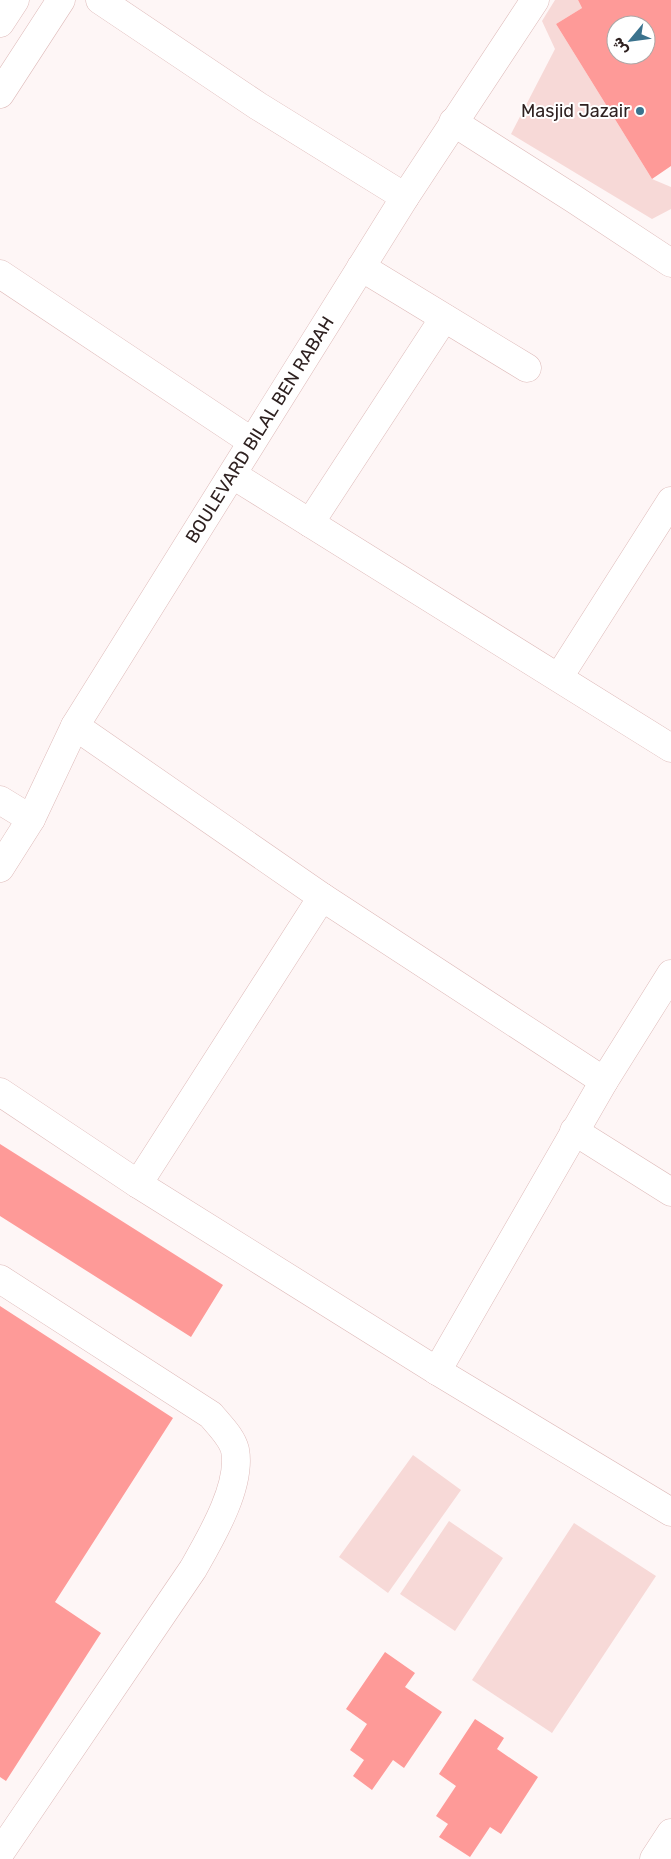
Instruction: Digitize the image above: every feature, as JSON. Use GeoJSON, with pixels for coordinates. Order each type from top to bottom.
{"type":"FeatureCollection","features":[{"type":"Feature","properties":{"kind":"street"},"geometry":{"type":"LineString","coordinates":[[0,23],[15,0]]}},
{"type":"Feature","properties":{"kind":"street"},"geometry":{"type":"LineString","coordinates":[[0,94],[61,0]]}},
{"type":"Feature","properties":{"kind":"street"},"geometry":{"type":"LineString","coordinates":[[100,0],[258,106],[405,197]]}},
{"type":"Feature","properties":{"kind":"street","name":"BOULEVARD BILAL BEN RABAH"},"geometry":{"type":"LineString","coordinates":[[0,868],[31,820],[75,726],[233,475],[251,441],[405,197],[535,0]]}},
{"type":"Feature","properties":{"kind":"street"},"geometry":{"type":"LineString","coordinates":[[453,122],[574,198],[671,263]]}},
{"type":"Feature","properties":{"kind":"street"},"geometry":{"type":"LineString","coordinates":[[361,267],[527,368]]}},
{"type":"Feature","properties":{"kind":"street"},"geometry":{"type":"LineString","coordinates":[[2,279],[251,441]]}},
{"type":"Feature","properties":{"kind":"street"},"geometry":{"type":"LineString","coordinates":[[310,523],[444,318]]}},
{"type":"Feature","properties":{"kind":"street"},"geometry":{"type":"LineString","coordinates":[[233,475],[671,748]]}},
{"type":"Feature","properties":{"kind":"street"},"geometry":{"type":"LineString","coordinates":[[559,677],[671,501]]}},
{"type":"Feature","properties":{"kind":"street"},"geometry":{"type":"LineString","coordinates":[[75,726],[322,897],[604,1081]]}},
{"type":"Feature","properties":{"kind":"street"},"geometry":{"type":"LineString","coordinates":[[0,800],[31,820]]}},
{"type":"Feature","properties":{"kind":"street"},"geometry":{"type":"LineString","coordinates":[[138,1184],[322,897]]}},
{"type":"Feature","properties":{"kind":"street"},"geometry":{"type":"LineString","coordinates":[[437,1371],[574,1131],[671,974]]}},
{"type":"Feature","properties":{"kind":"street"},"geometry":{"type":"LineString","coordinates":[[0,1092],[138,1184],[437,1371],[671,1512]]}},
{"type":"Feature","properties":{"kind":"street"},"geometry":{"type":"LineString","coordinates":[[574,1131],[671,1192]]}},
{"type":"Feature","properties":{"kind":"street"},"geometry":{"type":"LineString","coordinates":[[0,1279],[211,1415],[226,1434],[234,1449],[235,1471],[230,1492],[219,1518],[193,1569],[0,1853]]}},
{"type":"Feature","properties":{"kind":"street"},"geometry":{"type":"LineString","coordinates":[[654,1859],[671,1833]]}},
{"type":"Feature","properties":{"kind":"shaded area"},"geometry":{"type":"Polygon","coordinates":[[[555,0],[578,0],[582,8],[556,24],[652,179],[671,187],[671,209],[652,219],[511,134],[555,49],[542,21],[555,0]]]}},
{"type":"Feature","properties":{"kind":"shaded area"},"geometry":{"type":"Polygon","coordinates":[[[413,1455],[461,1490],[388,1593],[339,1557],[413,1455]]]}},
{"type":"Feature","properties":{"kind":"shaded area"},"geometry":{"type":"Polygon","coordinates":[[[449,1521],[503,1558],[455,1631],[400,1594],[449,1521]]]}},
{"type":"Feature","properties":{"kind":"shaded area"},"geometry":{"type":"Polygon","coordinates":[[[574,1523],[656,1576],[552,1733],[472,1680],[574,1523]]]}},
{"type":"Feature","properties":{"kind":"building","name":"Masjid Jazair"},"geometry":{"type":"Polygon","coordinates":[[[578,0],[671,0],[671,166],[652,179],[556,24],[582,8],[578,0]]]}},
{"type":"Feature","properties":{"kind":"building"},"geometry":{"type":"Polygon","coordinates":[[[0,1144],[223,1285],[191,1337],[0,1216],[0,1144]]]}},
{"type":"Feature","properties":{"kind":"building"},"geometry":{"type":"Polygon","coordinates":[[[0,1306],[173,1418],[55,1602],[101,1633],[6,1781],[0,1777],[0,1306]]]}},
{"type":"Feature","properties":{"kind":"building"},"geometry":{"type":"Polygon","coordinates":[[[385,1652],[415,1673],[405,1687],[442,1712],[404,1768],[393,1760],[372,1790],[353,1776],[364,1760],[350,1750],[367,1724],[346,1709],[385,1652]]]}},
{"type":"Feature","properties":{"kind":"building"},"geometry":{"type":"Polygon","coordinates":[[[475,1719],[504,1738],[497,1749],[538,1777],[501,1834],[490,1827],[470,1857],[439,1837],[448,1824],[436,1816],[456,1786],[439,1774],[475,1719]]]}},
{"type":"Feature","properties":{"kind":"place","name":"Masjid Jazair"},"geometry":{"type":"Point","coordinates":[640,111]}}]}
